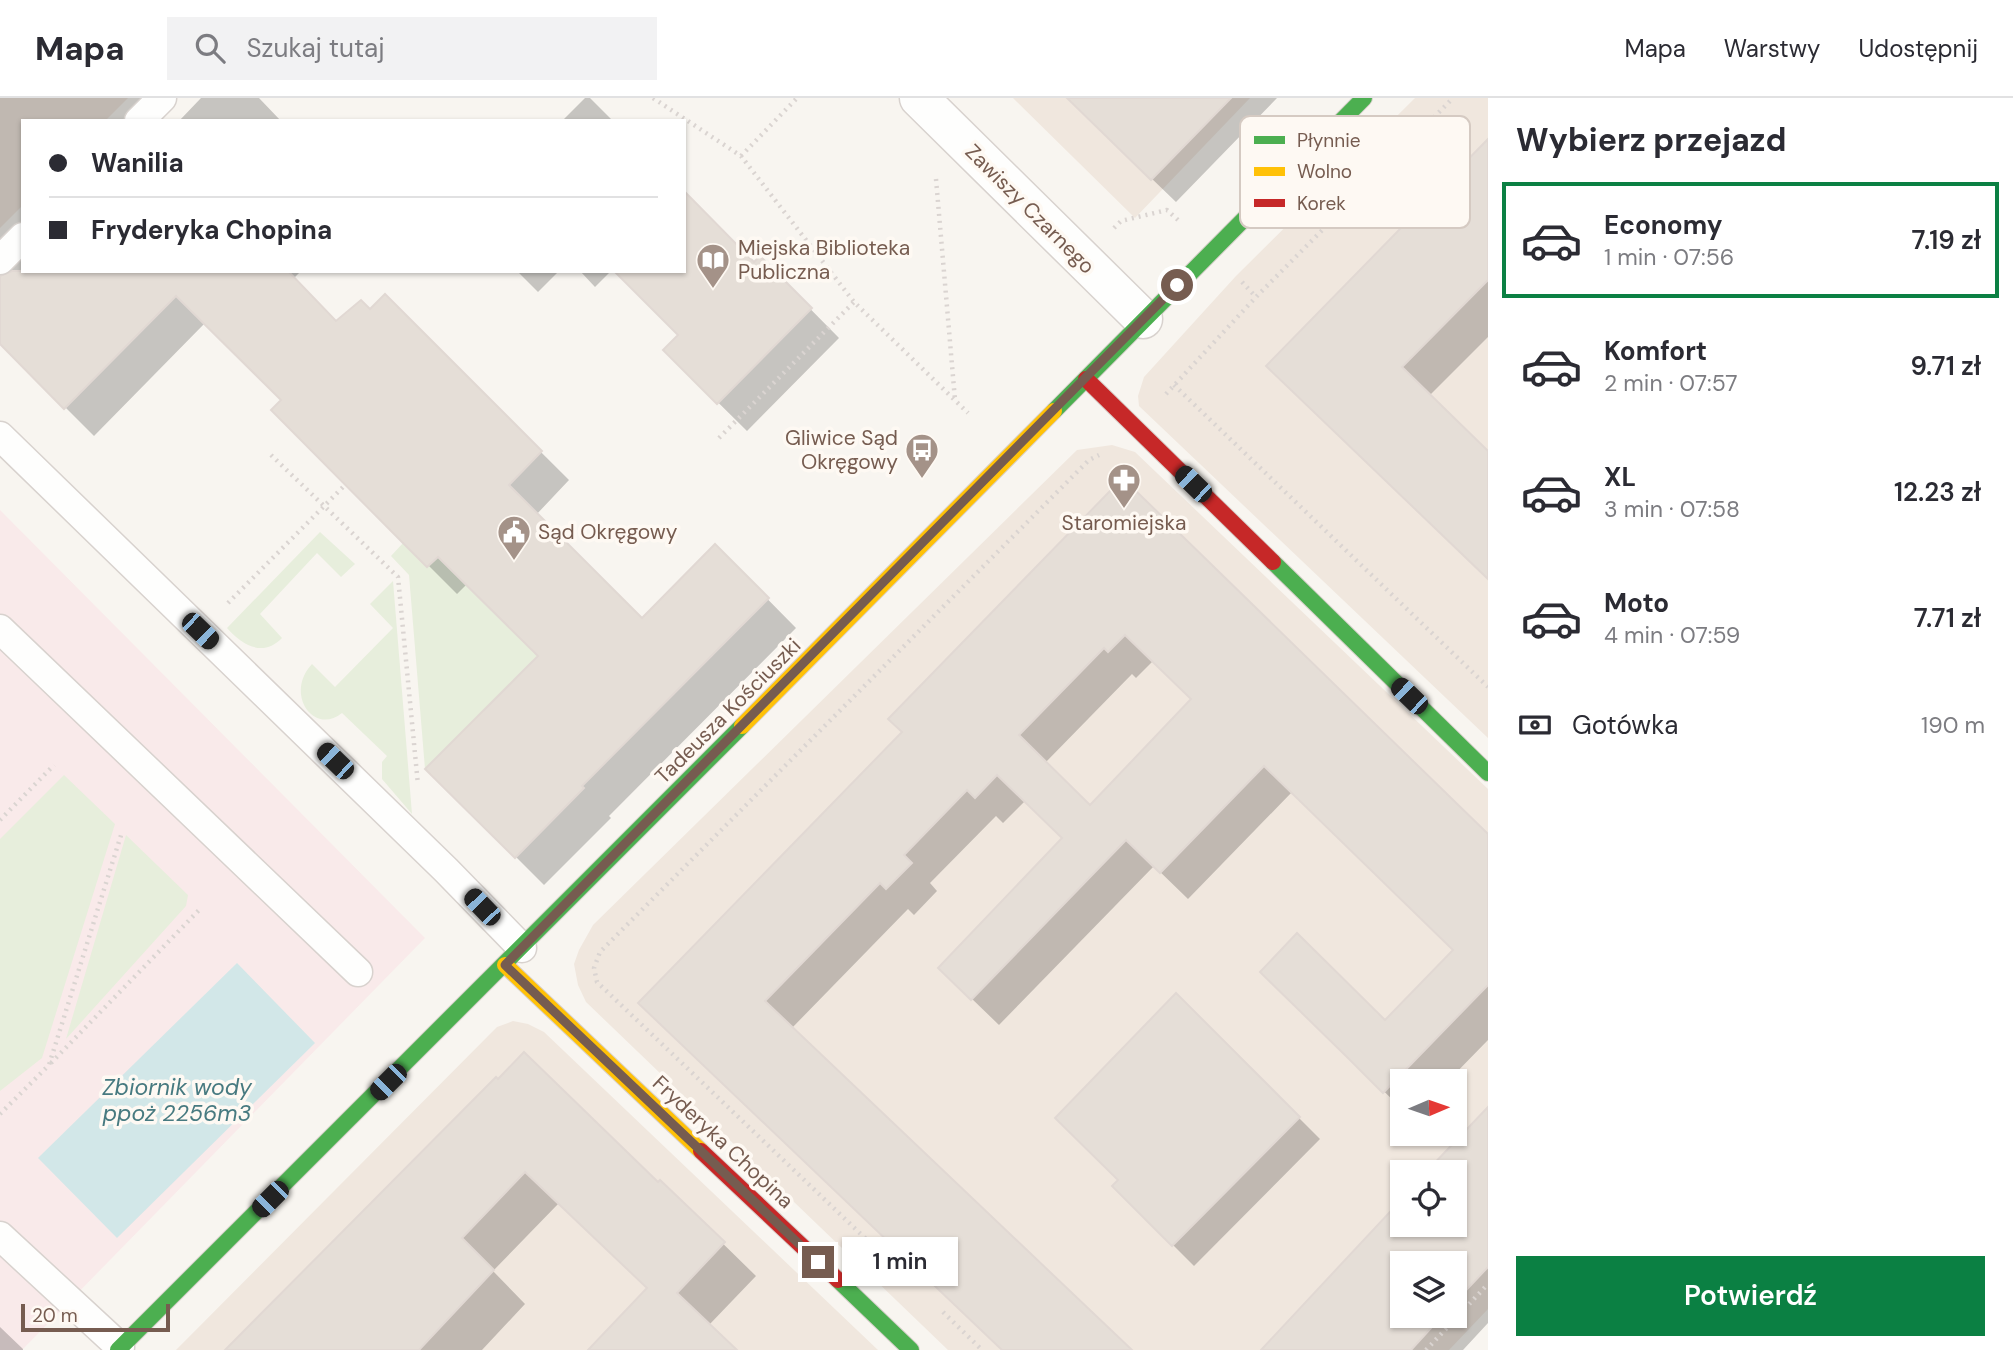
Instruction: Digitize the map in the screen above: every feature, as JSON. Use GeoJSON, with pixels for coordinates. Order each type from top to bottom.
{"type":"FeatureCollection","features":[{"type":"Feature","properties":{"kind":"street","name":"Zawiszy Czarnego"},"geometry":{"type":"LineString","coordinates":[[919,98],[1143,319]]}},
{"type":"Feature","properties":{"kind":"street","name":"Tadeusza Kościuszki"},"geometry":{"type":"LineString","coordinates":[[1346,116],[1364,98]]}},
{"type":"Feature","properties":{"kind":"street","name":"Tadeusza Kościuszki"},"geometry":{"type":"LineString","coordinates":[[119,1349],[514,956],[1240,222]]}},
{"type":"Feature","properties":{"kind":"street"},"geometry":{"type":"LineString","coordinates":[[1086,379],[1488,773]]}},
{"type":"Feature","properties":{"kind":"street","name":"Fryderyka Chopina"},"geometry":{"type":"LineString","coordinates":[[514,956],[899,1346]]}},
{"type":"Feature","properties":{"kind":"lane"},"geometry":{"type":"LineString","coordinates":[[141,119],[162,98]]}},
{"type":"Feature","properties":{"kind":"lane"},"geometry":{"type":"LineString","coordinates":[[0,260],[21,239]]}},
{"type":"Feature","properties":{"kind":"lane"},"geometry":{"type":"LineString","coordinates":[[0,436],[446,870],[514,956]]}},
{"type":"Feature","properties":{"kind":"lane"},"geometry":{"type":"LineString","coordinates":[[0,629],[358,972]]}},
{"type":"Feature","properties":{"kind":"lane"},"geometry":{"type":"LineString","coordinates":[[0,1236],[119,1349]]}},
{"type":"Feature","properties":{"kind":"path"},"geometry":{"type":"LineString","coordinates":[[653,98],[685,119]]}},
{"type":"Feature","properties":{"kind":"path"},"geometry":{"type":"LineString","coordinates":[[741,156],[797,98]]}},
{"type":"Feature","properties":{"kind":"path"},"geometry":{"type":"LineString","coordinates":[[1435,116],[1453,98]]}},
{"type":"Feature","properties":{"kind":"path"},"geometry":{"type":"LineString","coordinates":[[686,120],[741,156],[854,302],[968,413]]}},
{"type":"Feature","properties":{"kind":"path"},"geometry":{"type":"LineString","coordinates":[[936,174],[956,400]]}},
{"type":"Feature","properties":{"kind":"path"},"geometry":{"type":"LineString","coordinates":[[1121,221],[1167,210]]}},
{"type":"Feature","properties":{"kind":"path"},"geometry":{"type":"LineString","coordinates":[[1324,228],[1174,385],[1488,687]]}},
{"type":"Feature","properties":{"kind":"path"},"geometry":{"type":"LineString","coordinates":[[719,438],[854,302]]}},
{"type":"Feature","properties":{"kind":"path"},"geometry":{"type":"LineString","coordinates":[[913,1284],[597,982],[594,968],[600,952],[1089,460],[1101,454],[1108,455]]}},
{"type":"Feature","properties":{"kind":"path"},"geometry":{"type":"LineString","coordinates":[[271,455],[398,578],[419,798]]}},
{"type":"Feature","properties":{"kind":"path"},"geometry":{"type":"LineString","coordinates":[[200,631],[345,484]]}},
{"type":"Feature","properties":{"kind":"path"},"geometry":{"type":"LineString","coordinates":[[0,820],[54,765]]}},
{"type":"Feature","properties":{"kind":"path"},"geometry":{"type":"LineString","coordinates":[[49,1065],[122,832]]}},
{"type":"Feature","properties":{"kind":"path"},"geometry":{"type":"LineString","coordinates":[[0,1115],[201,908]]}},
{"type":"Feature","properties":{"kind":"path"},"geometry":{"type":"LineString","coordinates":[[1426,1350],[1488,1284]]}},
{"type":"Feature","properties":{"kind":"path"},"geometry":{"type":"LineString","coordinates":[[942,1312],[982,1350]]}},
{"type":"Feature","properties":{"kind":"shaded area"},"geometry":{"type":"Polygon","coordinates":[[[0,98],[128,98],[107,119],[21,119],[21,207],[0,228],[0,98]]]}},
{"type":"Feature","properties":{"kind":"shaded area"},"geometry":{"type":"Polygon","coordinates":[[[1013,98],[1250,98],[1135,218],[1013,98]]]}},
{"type":"Feature","properties":{"kind":"shaded area"},"geometry":{"type":"Polygon","coordinates":[[[1415,98],[1488,98],[1488,738],[1139,406],[1138,396],[1144,377],[1236,276],[1284,228],[1470,228],[1470,116],[1397,116],[1415,98]]]}},
{"type":"Feature","properties":{"kind":"shaded area"},"geometry":{"type":"Polygon","coordinates":[[[1112,445],[1135,452],[1488,789],[1488,1309],[1449,1350],[948,1350],[586,1002],[578,985],[574,964],[593,925],[1077,450],[1112,445]]]}},
{"type":"Feature","properties":{"kind":"shaded area"},"geometry":{"type":"Polygon","coordinates":[[[0,510],[425,938],[22,1350],[0,1350],[0,510]]]}},
{"type":"Feature","properties":{"kind":"shaded area"},"geometry":{"type":"Polygon","coordinates":[[[513,1021],[528,1024],[544,1032],[878,1350],[176,1350],[497,1027],[513,1021]]]}},
{"type":"Feature","properties":{"kind":"green space"},"geometry":{"type":"Polygon","coordinates":[[[320,532],[355,564],[341,577],[317,553],[260,614],[282,638],[275,644],[260,648],[239,640],[227,628],[320,532]]]}},
{"type":"Feature","properties":{"kind":"green space"},"geometry":{"type":"Polygon","coordinates":[[[403,543],[438,557],[570,688],[495,699],[425,769],[409,575],[391,556],[403,543]]]}},
{"type":"Feature","properties":{"kind":"green space"},"geometry":{"type":"Polygon","coordinates":[[[393,581],[412,814],[382,779],[382,762],[387,756],[342,713],[332,719],[313,716],[302,699],[301,688],[304,676],[312,664],[335,687],[393,628],[370,604],[393,581]]]}},
{"type":"Feature","properties":{"kind":"green space"},"geometry":{"type":"Polygon","coordinates":[[[64,775],[115,824],[42,1058],[0,1091],[0,839],[64,775]]]}},
{"type":"Feature","properties":{"kind":"green space"},"geometry":{"type":"Polygon","coordinates":[[[126,835],[188,895],[186,906],[66,1039],[126,835]]]}},
{"type":"Feature","properties":{"kind":"water","name":"Zbiornik wody ppoż 2256m3"},"geometry":{"type":"Polygon","coordinates":[[[237,963],[315,1043],[117,1238],[38,1158],[237,963]]]}},
{"type":"Feature","properties":{"kind":"building"},"geometry":{"type":"Polygon","coordinates":[[[1067,98],[1231,98],[1151,180],[1067,98]]]}},
{"type":"Feature","properties":{"kind":"building"},"geometry":{"type":"Polygon","coordinates":[[[1488,139],[1488,280],[1402,367],[1488,451],[1488,579],[1266,366],[1401,228],[1470,228],[1470,157],[1488,139]]]}},
{"type":"Feature","properties":{"kind":"building","name":"Miejska Biblioteka Publiczna"},"geometry":{"type":"Polygon","coordinates":[[[686,193],[754,262],[760,256],[812,308],[717,404],[663,350],[678,335],[616,273],[686,273],[686,193]]]}},
{"type":"Feature","properties":{"kind":"building","name":"Sąd Okręgowy"},"geometry":{"type":"Polygon","coordinates":[[[12,271],[290,273],[336,321],[361,300],[370,309],[385,294],[542,451],[509,485],[642,618],[715,544],[769,598],[582,786],[584,788],[515,858],[425,769],[538,656],[438,557],[427,567],[271,410],[281,400],[176,296],[64,409],[0,344],[0,276],[12,271]]]}},
{"type":"Feature","properties":{"kind":"building"},"geometry":{"type":"Polygon","coordinates":[[[1135,490],[1488,834],[1488,985],[1406,1069],[1390,1069],[1390,1086],[1383,1093],[1260,972],[1297,933],[1385,1020],[1453,950],[1264,766],[1160,873],[1126,840],[971,1000],[938,968],[1062,838],[997,775],[975,798],[967,790],[904,855],[912,863],[886,889],[880,883],[765,1001],[1132,1350],[1002,1350],[638,1003],[902,732],[888,719],[1110,491],[1135,490]],[[1125,635],[1108,652],[1104,648],[1019,735],[1090,805],[1191,699],[1125,635]]]}},
{"type":"Feature","properties":{"kind":"building"},"geometry":{"type":"Polygon","coordinates":[[[1176,993],[1300,1117],[1172,1246],[1112,1186],[1118,1180],[1055,1118],[1176,993]]]}},
{"type":"Feature","properties":{"kind":"building"},"geometry":{"type":"Polygon","coordinates":[[[524,1052],[658,1182],[660,1180],[725,1242],[677,1293],[737,1350],[588,1350],[647,1288],[525,1172],[462,1238],[494,1270],[419,1350],[225,1350],[496,1077],[498,1079],[524,1052]]]}},
{"type":"Feature","properties":{"kind":"building"},"geometry":{"type":"Polygon","coordinates":[[[1488,1107],[1488,1267],[1467,1289],[1467,1251],[1390,1251],[1390,1328],[1431,1328],[1411,1350],[1261,1350],[1390,1212],[1390,1237],[1467,1237],[1467,1160],[1437,1160],[1451,1146],[1467,1146],[1467,1129],[1488,1107]]]}},
{"type":"Feature","properties":{"kind":"traffic: fast"},"geometry":{"type":"LineString","coordinates":[[1346,116],[1364,98]]}},
{"type":"Feature","properties":{"kind":"traffic: fast"},"geometry":{"type":"LineString","coordinates":[[1054,411],[1240,223]]}},
{"type":"Feature","properties":{"kind":"traffic: fast"},"geometry":{"type":"LineString","coordinates":[[1273,562],[1488,773]]}},
{"type":"Feature","properties":{"kind":"traffic: fast"},"geometry":{"type":"LineString","coordinates":[[118,1350],[742,726]]}},
{"type":"Feature","properties":{"kind":"traffic: fast"},"geometry":{"type":"LineString","coordinates":[[838,1280],[911,1350]]}},
{"type":"Feature","properties":{"kind":"traffic: slow"},"geometry":{"type":"LineString","coordinates":[[742,726],[1054,411]]}},
{"type":"Feature","properties":{"kind":"traffic: slow"},"geometry":{"type":"LineString","coordinates":[[505,965],[701,1151]]}},
{"type":"Feature","properties":{"kind":"traffic: jam"},"geometry":{"type":"LineString","coordinates":[[1086,379],[1273,562]]}},
{"type":"Feature","properties":{"kind":"traffic: jam"},"geometry":{"type":"LineString","coordinates":[[701,1151],[838,1280]]}},
{"type":"Feature","properties":{"kind":"place","name":"Miejska Biblioteka Publiczna"},"geometry":{"type":"Point","coordinates":[713,290]}},
{"type":"Feature","properties":{"kind":"place","name":"Gliwice Sąd Okręgowy"},"geometry":{"type":"Point","coordinates":[922,480]}},
{"type":"Feature","properties":{"kind":"place","name":"Staromiejska"},"geometry":{"type":"Point","coordinates":[1124,510]}},
{"type":"Feature","properties":{"kind":"place","name":"Sąd Okręgowy"},"geometry":{"type":"Point","coordinates":[514,562]}},
{"type":"Feature","properties":{"kind":"route"},"geometry":{"type":"LineString","coordinates":[[818,1262],[505,965],[1177,285]]}}]}
